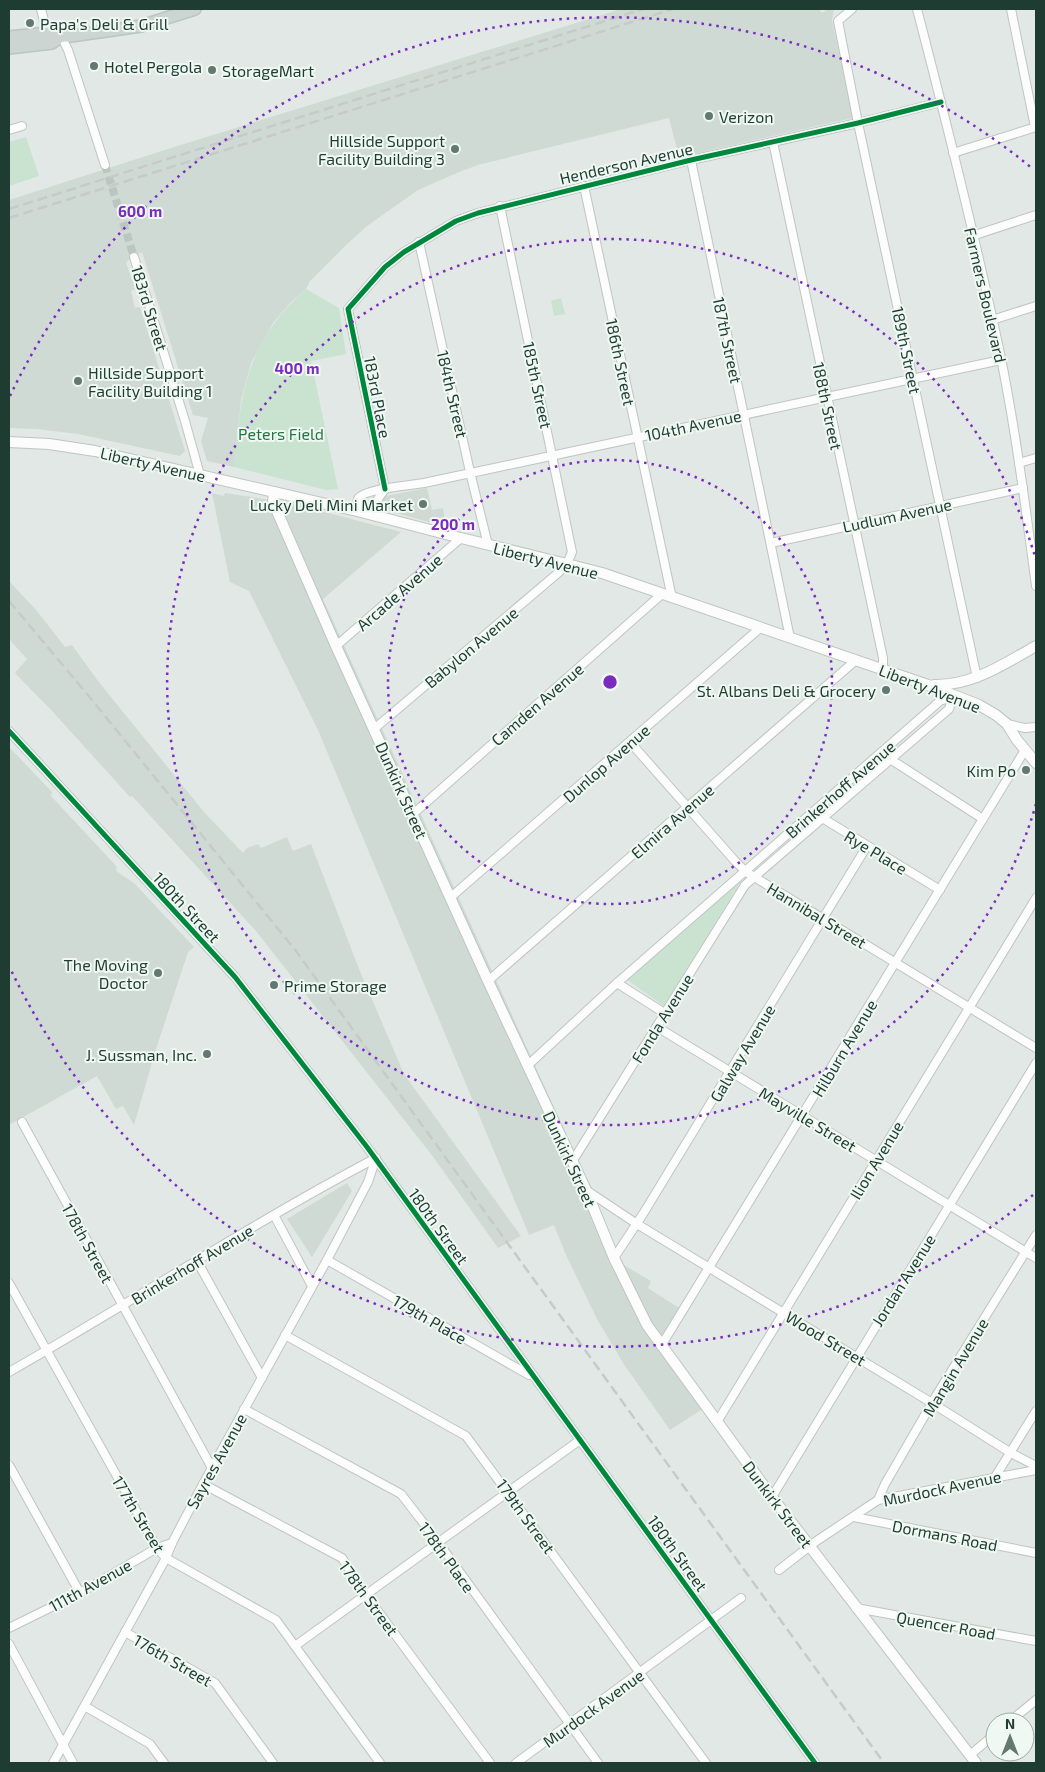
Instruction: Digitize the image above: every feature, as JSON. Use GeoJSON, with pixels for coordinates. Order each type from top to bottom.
{"type":"FeatureCollection","features":[{"type":"Feature","properties":{"kind":"main road"},"geometry":{"type":"LineString","coordinates":[[9,48],[53,38],[133,28],[177,12],[195,9]]}},
{"type":"Feature","properties":{"kind":"main road"},"geometry":{"type":"LineString","coordinates":[[9,37],[53,38]]}},
{"type":"Feature","properties":{"kind":"main road","name":"Liberty Avenue"},"geometry":{"type":"LineString","coordinates":[[9,442],[70,447],[200,475],[357,511],[567,564],[856,660],[979,705],[1007,724],[1036,763]]}},
{"type":"Feature","properties":{"kind":"main road","name":"Dunkirk Street"},"geometry":{"type":"LineString","coordinates":[[274,492],[273,502],[336,646],[527,1066],[586,1190],[614,1258],[647,1325],[772,1498],[973,1759]]}},
{"type":"Feature","properties":{"kind":"main road"},"geometry":{"type":"LineString","coordinates":[[928,685],[948,686],[977,678],[1036,646]]}},
{"type":"Feature","properties":{"kind":"street"},"geometry":{"type":"LineString","coordinates":[[41,9],[53,38],[68,50],[105,165]]}},
{"type":"Feature","properties":{"kind":"street","name":"189th Street"},"geometry":{"type":"LineString","coordinates":[[852,9],[838,21],[858,123],[977,678]]}},
{"type":"Feature","properties":{"kind":"street","name":"Farmers Boulevard"},"geometry":{"type":"LineString","coordinates":[[917,9],[941,102],[1001,360],[1020,463],[1036,586]]}},
{"type":"Feature","properties":{"kind":"street"},"geometry":{"type":"LineString","coordinates":[[953,153],[1036,127],[1011,9]]}},
{"type":"Feature","properties":{"kind":"street","name":"Henderson Avenue"},"geometry":{"type":"LineString","coordinates":[[348,309],[385,267],[419,242],[456,222],[500,206],[941,102]]}},
{"type":"Feature","properties":{"kind":"street"},"geometry":{"type":"LineString","coordinates":[[9,130],[22,126]]}},
{"type":"Feature","properties":{"kind":"street","name":"188th Street"},"geometry":{"type":"LineString","coordinates":[[773,142],[883,670]]}},
{"type":"Feature","properties":{"kind":"street","name":"187th Street"},"geometry":{"type":"LineString","coordinates":[[690,160],[790,638]]}},
{"type":"Feature","properties":{"kind":"street","name":"186th Street"},"geometry":{"type":"LineString","coordinates":[[584,186],[637,437],[667,596]]}},
{"type":"Feature","properties":{"kind":"street","name":"185th Street"},"geometry":{"type":"LineString","coordinates":[[500,206],[572,552],[567,564]]}},
{"type":"Feature","properties":{"kind":"street"},"geometry":{"type":"LineString","coordinates":[[972,236],[1036,215]]}},
{"type":"Feature","properties":{"kind":"street","name":"184th Street"},"geometry":{"type":"LineString","coordinates":[[419,242],[488,545]]}},
{"type":"Feature","properties":{"kind":"street","name":"183rd Street"},"geometry":{"type":"LineString","coordinates":[[134,257],[195,453],[200,475]]}},
{"type":"Feature","properties":{"kind":"street"},"geometry":{"type":"LineString","coordinates":[[992,320],[1036,306]]}},
{"type":"Feature","properties":{"kind":"street","name":"183rd Place"},"geometry":{"type":"LineString","coordinates":[[348,309],[385,489]]}},
{"type":"Feature","properties":{"kind":"street","name":"104th Avenue"},"geometry":{"type":"LineString","coordinates":[[357,511],[358,499],[362,494],[371,490],[385,489],[470,472],[1001,360]]}},
{"type":"Feature","properties":{"kind":"street"},"geometry":{"type":"LineString","coordinates":[[1020,463],[1036,458]]}},
{"type":"Feature","properties":{"kind":"street","name":"Ludlum Avenue"},"geometry":{"type":"LineString","coordinates":[[771,543],[1023,488]]}},
{"type":"Feature","properties":{"kind":"street"},"geometry":{"type":"LineString","coordinates":[[373,515],[375,503],[385,489]]}},
{"type":"Feature","properties":{"kind":"street","name":"Arcade Avenue"},"geometry":{"type":"LineString","coordinates":[[336,646],[461,538]]}},
{"type":"Feature","properties":{"kind":"street","name":"Babylon Avenue"},"geometry":{"type":"LineString","coordinates":[[374,729],[567,564]]}},
{"type":"Feature","properties":{"kind":"street","name":"Camden Avenue"},"geometry":{"type":"LineString","coordinates":[[413,814],[667,596]]}},
{"type":"Feature","properties":{"kind":"street","name":"Dunlop Avenue"},"geometry":{"type":"LineString","coordinates":[[451,897],[760,628]]}},
{"type":"Feature","properties":{"kind":"street","name":"Elmira Avenue"},"geometry":{"type":"LineString","coordinates":[[488,981],[856,660]]}},
{"type":"Feature","properties":{"kind":"street","name":"Brinkerhoff Avenue"},"geometry":{"type":"LineString","coordinates":[[527,1066],[617,983],[940,701],[952,696]]}},
{"type":"Feature","properties":{"kind":"street","name":"Brinkerhoff Avenue"},"geometry":{"type":"LineString","coordinates":[[755,877],[949,709],[952,696]]}},
{"type":"Feature","properties":{"kind":"street","name":"Liberty Avenue"},"geometry":{"type":"LineString","coordinates":[[1007,724],[1025,728],[1036,727]]}},
{"type":"Feature","properties":{"kind":"street","name":"180th Street"},"geometry":{"type":"LineString","coordinates":[[9,731],[235,978],[376,1158],[533,1377],[815,1763]]}},
{"type":"Feature","properties":{"kind":"street","name":"Hannibal Street"},"geometry":{"type":"LineString","coordinates":[[630,742],[734,861],[746,872],[1036,1048]]}},
{"type":"Feature","properties":{"kind":"street","name":"Hilburn Avenue"},"geometry":{"type":"LineString","coordinates":[[661,1346],[1025,750]]}},
{"type":"Feature","properties":{"kind":"street"},"geometry":{"type":"LineString","coordinates":[[882,753],[890,760],[983,818]]}},
{"type":"Feature","properties":{"kind":"street","name":"Rye Place"},"geometry":{"type":"LineString","coordinates":[[814,812],[940,890]]}},
{"type":"Feature","properties":{"kind":"street","name":"Galway Avenue"},"geometry":{"type":"LineString","coordinates":[[614,1258],[637,1224],[867,846]]}},
{"type":"Feature","properties":{"kind":"street","name":"Fonda Avenue"},"geometry":{"type":"LineString","coordinates":[[572,1162],[745,885],[755,877]]}},
{"type":"Feature","properties":{"kind":"street","name":"Ilion Avenue"},"geometry":{"type":"LineString","coordinates":[[717,1422],[1036,898]]}},
{"type":"Feature","properties":{"kind":"street"},"geometry":{"type":"LineString","coordinates":[[617,983],[666,1014]]}},
{"type":"Feature","properties":{"kind":"street","name":"Mayville Street"},"geometry":{"type":"LineString","coordinates":[[657,1027],[1036,1258]]}},
{"type":"Feature","properties":{"kind":"street","name":"Jordan Avenue"},"geometry":{"type":"LineString","coordinates":[[772,1498],[1036,1063]]}},
{"type":"Feature","properties":{"kind":"street","name":"178th Street"},"geometry":{"type":"LineString","coordinates":[[22,1122],[212,1468]]}},
{"type":"Feature","properties":{"kind":"street","name":"Brinkerhoff Avenue"},"geometry":{"type":"LineString","coordinates":[[9,1372],[376,1158]]}},
{"type":"Feature","properties":{"kind":"street","name":"Sayres Avenue"},"geometry":{"type":"LineString","coordinates":[[53,1763],[86,1707],[166,1558],[203,1484],[327,1260],[368,1182],[376,1158]]}},
{"type":"Feature","properties":{"kind":"street","name":"Wood Street"},"geometry":{"type":"LineString","coordinates":[[586,1190],[615,1211],[1011,1453],[1036,1466]]}},
{"type":"Feature","properties":{"kind":"street"},"geometry":{"type":"LineString","coordinates":[[595,1212],[615,1211]]}},
{"type":"Feature","properties":{"kind":"street"},"geometry":{"type":"LineString","coordinates":[[274,1216],[312,1286]]}},
{"type":"Feature","properties":{"kind":"street","name":"Mangin Avenue"},"geometry":{"type":"LineString","coordinates":[[878,1500],[885,1484],[932,1403],[1036,1235]]}},
{"type":"Feature","properties":{"kind":"street","name":"179th Place"},"geometry":{"type":"LineString","coordinates":[[327,1260],[533,1377]]}},
{"type":"Feature","properties":{"kind":"street"},"geometry":{"type":"LineString","coordinates":[[197,1261],[262,1378]]}},
{"type":"Feature","properties":{"kind":"street","name":"177th Street"},"geometry":{"type":"LineString","coordinates":[[9,1283],[157,1548],[166,1558],[276,1620],[380,1763]]}},
{"type":"Feature","properties":{"kind":"street","name":"179th Street"},"geometry":{"type":"LineString","coordinates":[[285,1335],[466,1436],[509,1492],[706,1763]]}},
{"type":"Feature","properties":{"kind":"street","name":"178th Place"},"geometry":{"type":"LineString","coordinates":[[244,1409],[401,1494],[598,1763]]}},
{"type":"Feature","properties":{"kind":"street"},"geometry":{"type":"LineString","coordinates":[[995,1477],[1036,1410]]}},
{"type":"Feature","properties":{"kind":"street"},"geometry":{"type":"LineString","coordinates":[[295,1646],[580,1440]]}},
{"type":"Feature","properties":{"kind":"street"},"geometry":{"type":"LineString","coordinates":[[9,1465],[80,1594]]}},
{"type":"Feature","properties":{"kind":"street","name":"Murdock Avenue"},"geometry":{"type":"LineString","coordinates":[[779,1570],[878,1500],[1036,1470]]}},
{"type":"Feature","properties":{"kind":"street","name":"178th Street"},"geometry":{"type":"LineString","coordinates":[[203,1484],[342,1558],[366,1595],[490,1763]]}},
{"type":"Feature","properties":{"kind":"street","name":"Dormans Road"},"geometry":{"type":"LineString","coordinates":[[854,1517],[1036,1554]]}},
{"type":"Feature","properties":{"kind":"street","name":"111th Avenue"},"geometry":{"type":"LineString","coordinates":[[9,1628],[80,1594],[157,1548],[172,1543]]}},
{"type":"Feature","properties":{"kind":"street","name":"Murdock Avenue"},"geometry":{"type":"LineString","coordinates":[[516,1763],[741,1598]]}},
{"type":"Feature","properties":{"kind":"street","name":"Quencer Road"},"geometry":{"type":"LineString","coordinates":[[856,1608],[1036,1641]]}},
{"type":"Feature","properties":{"kind":"street","name":"176th Street"},"geometry":{"type":"LineString","coordinates":[[125,1632],[215,1683],[273,1763]]}},
{"type":"Feature","properties":{"kind":"street"},"geometry":{"type":"LineString","coordinates":[[9,1644],[73,1763]]}},
{"type":"Feature","properties":{"kind":"street"},"geometry":{"type":"LineString","coordinates":[[1021,1712],[1036,1700]]}},
{"type":"Feature","properties":{"kind":"street"},"geometry":{"type":"LineString","coordinates":[[86,1707],[150,1744],[164,1763]]}},
{"type":"Feature","properties":{"kind":"street"},"geometry":{"type":"LineString","coordinates":[[973,1759],[985,1745]]}},
{"type":"Feature","properties":{"kind":"shaded area"},"geometry":{"type":"Polygon","coordinates":[[[621,9],[819,9],[822,13],[828,9],[834,9],[832,20],[853,118],[679,157],[669,118],[478,165],[418,190],[367,226],[345,246],[310,281],[306,289],[290,303],[273,323],[251,363],[241,400],[234,467],[207,461],[201,441],[208,418],[193,415],[142,252],[126,262],[135,289],[131,291],[135,308],[140,307],[185,451],[180,456],[78,434],[9,428],[9,200],[621,9]]]}},
{"type":"Feature","properties":{"kind":"shaded area"},"geometry":{"type":"Polygon","coordinates":[[[427,488],[432,510],[443,508],[445,521],[443,526],[378,508],[385,496],[427,488]]]}},
{"type":"Feature","properties":{"kind":"shaded area"},"geometry":{"type":"Polygon","coordinates":[[[212,493],[224,496],[225,493],[290,503],[401,532],[323,599],[592,1191],[622,1264],[651,1281],[648,1288],[687,1313],[667,1345],[710,1404],[670,1430],[623,1363],[597,1319],[566,1255],[554,1225],[529,1235],[318,730],[249,591],[230,582],[212,493]]]}},
{"type":"Feature","properties":{"kind":"shaded area"},"geometry":{"type":"Polygon","coordinates":[[[9,581],[37,611],[65,647],[72,645],[98,681],[204,812],[243,853],[247,848],[258,844],[261,848],[287,837],[293,851],[311,844],[359,969],[404,1074],[521,1236],[498,1248],[434,1158],[256,931],[132,796],[130,797],[15,673],[27,659],[9,639],[9,581]]]}},
{"type":"Feature","properties":{"kind":"shaded area"},"geometry":{"type":"Polygon","coordinates":[[[9,747],[52,792],[51,796],[117,867],[116,871],[134,883],[194,947],[188,952],[156,1049],[134,1125],[123,1106],[116,1109],[97,1076],[9,1125],[9,747]]]}},
{"type":"Feature","properties":{"kind":"shaded area"},"geometry":{"type":"Polygon","coordinates":[[[347,1183],[352,1191],[312,1257],[287,1219],[347,1183]]]}},
{"type":"Feature","properties":{"kind":"green space"},"geometry":{"type":"Polygon","coordinates":[[[26,137],[39,176],[9,186],[9,142],[26,137]]]}},
{"type":"Feature","properties":{"kind":"green space","name":"Peters Field"},"geometry":{"type":"Polygon","coordinates":[[[306,289],[339,308],[346,354],[311,361],[338,489],[326,490],[234,467],[240,415],[250,370],[270,329],[306,289]]]}},
{"type":"Feature","properties":{"kind":"green space"},"geometry":{"type":"Polygon","coordinates":[[[561,298],[565,314],[554,316],[551,301],[561,298]]]}},
{"type":"Feature","properties":{"kind":"green space"},"geometry":{"type":"Polygon","coordinates":[[[742,879],[664,1006],[626,979],[742,879]]]}},
{"type":"Feature","properties":{"kind":"tunnel"},"geometry":{"type":"LineString","coordinates":[[105,165],[134,257]]}},
{"type":"Feature","properties":{"kind":"railway"},"geometry":{"type":"LineString","coordinates":[[9,209],[643,9]]}},
{"type":"Feature","properties":{"kind":"railway"},"geometry":{"type":"LineString","coordinates":[[9,218],[673,9]]}},
{"type":"Feature","properties":{"kind":"railway"},"geometry":{"type":"LineString","coordinates":[[9,601],[296,951],[884,1763]]}},
{"type":"Feature","properties":{"kind":"cycle path"},"geometry":{"type":"LineString","coordinates":[[385,489],[348,309],[385,267],[404,252],[456,221],[478,213],[691,160],[858,123],[941,102]]}},
{"type":"Feature","properties":{"kind":"cycle path"},"geometry":{"type":"LineString","coordinates":[[9,731],[235,977],[367,1147],[815,1763]]}},
{"type":"Feature","properties":{"kind":"place","name":"Papa's Deli & Grill"},"geometry":{"type":"Point","coordinates":[30,23]}},
{"type":"Feature","properties":{"kind":"place","name":"Hotel Pergola"},"geometry":{"type":"Point","coordinates":[94,66]}},
{"type":"Feature","properties":{"kind":"place","name":"StorageMart"},"geometry":{"type":"Point","coordinates":[212,70]}},
{"type":"Feature","properties":{"kind":"place","name":"Verizon"},"geometry":{"type":"Point","coordinates":[709,116]}},
{"type":"Feature","properties":{"kind":"place","name":"Hillside Support Facility Building 3"},"geometry":{"type":"Point","coordinates":[455,149]}},
{"type":"Feature","properties":{"kind":"place","name":"Hillside Support Facility Building 1"},"geometry":{"type":"Point","coordinates":[78,381]}},
{"type":"Feature","properties":{"kind":"place","name":"Lucky Deli Mini Market"},"geometry":{"type":"Point","coordinates":[423,504]}},
{"type":"Feature","properties":{"kind":"place","name":"St. Albans Deli & Grocery"},"geometry":{"type":"Point","coordinates":[886,690]}},
{"type":"Feature","properties":{"kind":"place","name":"Kim Po"},"geometry":{"type":"Point","coordinates":[1026,770]}},
{"type":"Feature","properties":{"kind":"place","name":"The Moving Doctor"},"geometry":{"type":"Point","coordinates":[158,973]}},
{"type":"Feature","properties":{"kind":"place","name":"Prime Storage"},"geometry":{"type":"Point","coordinates":[274,985]}},
{"type":"Feature","properties":{"kind":"place","name":"J. Sussman, Inc."},"geometry":{"type":"Point","coordinates":[207,1054]}}]}
